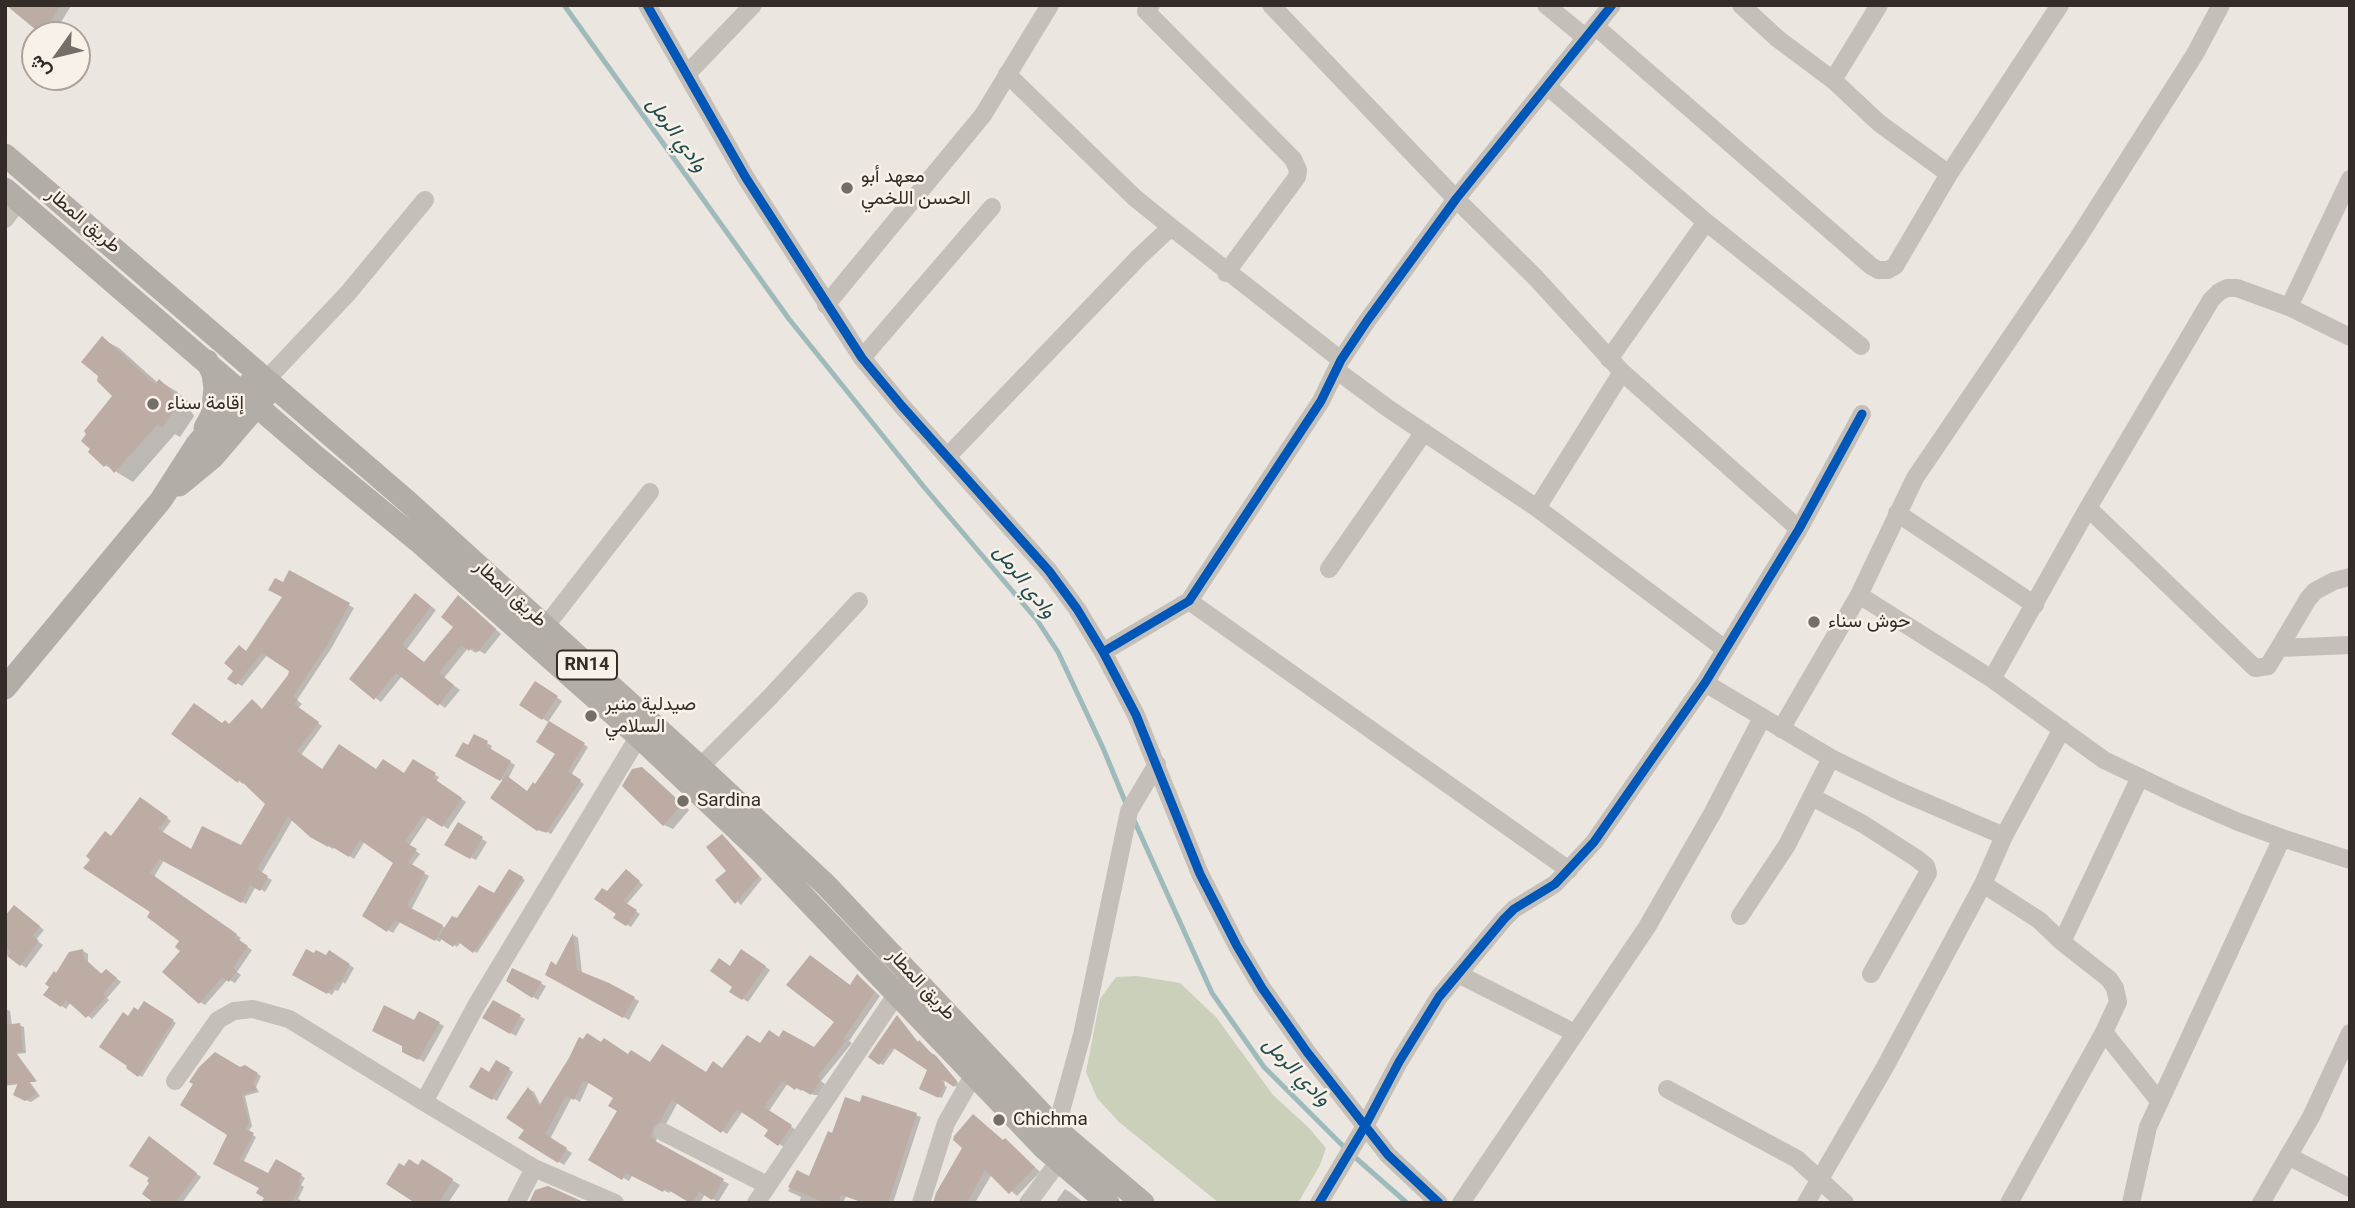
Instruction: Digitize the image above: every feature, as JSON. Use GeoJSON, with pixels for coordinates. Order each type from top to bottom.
{"type":"FeatureCollection","features":[{"type":"Feature","properties":{"kind":"main road","name":"طريق المطار"},"geometry":{"type":"LineString","coordinates":[[5,155],[408,502],[545,627],[973,1076],[1051,1155],[1108,1203]]}},
{"type":"Feature","properties":{"kind":"main road"},"geometry":{"type":"LineString","coordinates":[[10,201],[26,174]]}},
{"type":"Feature","properties":{"kind":"main road","name":"طريق المطار"},"geometry":{"type":"LineString","coordinates":[[10,201],[207,361],[283,428],[643,728],[700,767],[826,884],[1056,1129],[1143,1203]]}},
{"type":"Feature","properties":{"kind":"main road"},"geometry":{"type":"LineString","coordinates":[[205,450],[214,402],[213,374],[207,361]]}},
{"type":"Feature","properties":{"kind":"main road"},"geometry":{"type":"LineString","coordinates":[[5,688],[160,500],[267,379]]}},
{"type":"Feature","properties":{"kind":"main road"},"geometry":{"type":"LineString","coordinates":[[205,450],[250,431],[283,428]]}},
{"type":"Feature","properties":{"kind":"street"},"geometry":{"type":"LineString","coordinates":[[647,5],[746,178],[862,358],[1049,571],[1077,609],[1136,715],[1200,874],[1237,946],[1285,1022],[1388,1155],[1440,1203]]}},
{"type":"Feature","properties":{"kind":"street"},"geometry":{"type":"LineString","coordinates":[[687,74],[753,5]]}},
{"type":"Feature","properties":{"kind":"street"},"geometry":{"type":"LineString","coordinates":[[826,305],[983,115],[1050,5]]}},
{"type":"Feature","properties":{"kind":"street"},"geometry":{"type":"LineString","coordinates":[[1271,5],[1456,199],[1535,277],[1622,372],[1799,529]]}},
{"type":"Feature","properties":{"kind":"street"},"geometry":{"type":"LineString","coordinates":[[1546,5],[1590,32],[1878,270],[1888,270],[1895,266],[1949,174],[2060,5]]}},
{"type":"Feature","properties":{"kind":"street"},"geometry":{"type":"LineString","coordinates":[[1103,652],[1189,601],[1321,401],[1339,365],[1456,199],[1612,5]]}},
{"type":"Feature","properties":{"kind":"street"},"geometry":{"type":"LineString","coordinates":[[1741,5],[1778,39],[1833,80],[1879,123],[1949,174]]}},
{"type":"Feature","properties":{"kind":"street"},"geometry":{"type":"LineString","coordinates":[[1833,80],[1879,5]]}},
{"type":"Feature","properties":{"kind":"street"},"geometry":{"type":"LineString","coordinates":[[1781,730],[1859,595],[1920,470],[2111,187],[2195,54],[2221,5]]}},
{"type":"Feature","properties":{"kind":"street"},"geometry":{"type":"LineString","coordinates":[[1146,7],[1293,159],[1298,170],[1289,189],[1226,273]]}},
{"type":"Feature","properties":{"kind":"street"},"geometry":{"type":"LineString","coordinates":[[1007,74],[1135,198],[1339,365],[1424,432],[1537,508],[1725,649]]}},
{"type":"Feature","properties":{"kind":"street"},"geometry":{"type":"LineString","coordinates":[[1547,86],[1706,222],[1861,346]]}},
{"type":"Feature","properties":{"kind":"street"},"geometry":{"type":"LineString","coordinates":[[2289,307],[2350,179]]}},
{"type":"Feature","properties":{"kind":"street"},"geometry":{"type":"LineString","coordinates":[[267,379],[348,293],[425,200]]}},
{"type":"Feature","properties":{"kind":"street"},"geometry":{"type":"LineString","coordinates":[[862,358],[992,207]]}},
{"type":"Feature","properties":{"kind":"street"},"geometry":{"type":"LineString","coordinates":[[1609,359],[1706,222]]}},
{"type":"Feature","properties":{"kind":"street"},"geometry":{"type":"LineString","coordinates":[[947,457],[1139,257],[1171,228]]}},
{"type":"Feature","properties":{"kind":"street"},"geometry":{"type":"LineString","coordinates":[[1992,679],[2088,508],[2211,300],[2219,292],[2227,288],[2237,288],[2289,307],[2350,337]]}},
{"type":"Feature","properties":{"kind":"street"},"geometry":{"type":"LineString","coordinates":[[1537,508],[1622,372]]}},
{"type":"Feature","properties":{"kind":"street"},"geometry":{"type":"LineString","coordinates":[[1319,1203],[1439,997],[1514,909],[1548,890],[1594,842],[1705,683],[1759,598],[1862,414]]}},
{"type":"Feature","properties":{"kind":"street"},"geometry":{"type":"LineString","coordinates":[[1329,569],[1424,432]]}},
{"type":"Feature","properties":{"kind":"street"},"geometry":{"type":"LineString","coordinates":[[545,627],[650,492]]}},
{"type":"Feature","properties":{"kind":"street"},"geometry":{"type":"LineString","coordinates":[[2088,508],[2249,664],[2261,669],[2268,666],[2315,590],[2334,581],[2350,578]]}},
{"type":"Feature","properties":{"kind":"street"},"geometry":{"type":"LineString","coordinates":[[1897,513],[2035,605]]}},
{"type":"Feature","properties":{"kind":"street"},"geometry":{"type":"LineString","coordinates":[[1859,595],[1992,679],[2104,760],[2190,801],[2282,838],[2350,860]]}},
{"type":"Feature","properties":{"kind":"street"},"geometry":{"type":"LineString","coordinates":[[700,767],[770,698],[859,601]]}},
{"type":"Feature","properties":{"kind":"street"},"geometry":{"type":"LineString","coordinates":[[1189,601],[1569,870]]}},
{"type":"Feature","properties":{"kind":"street"},"geometry":{"type":"LineString","coordinates":[[2279,648],[2350,645]]}},
{"type":"Feature","properties":{"kind":"street"},"geometry":{"type":"LineString","coordinates":[[1705,683],[1831,758],[1899,791],[2004,836]]}},
{"type":"Feature","properties":{"kind":"street"},"geometry":{"type":"LineString","coordinates":[[1461,1203],[1647,928],[1712,814],[1762,718]]}},
{"type":"Feature","properties":{"kind":"street"},"geometry":{"type":"LineString","coordinates":[[425,1102],[478,1004],[643,728]]}},
{"type":"Feature","properties":{"kind":"street"},"geometry":{"type":"LineString","coordinates":[[1806,1203],[1885,1067],[2062,729]]}},
{"type":"Feature","properties":{"kind":"street"},"geometry":{"type":"LineString","coordinates":[[1741,916],[1774,866],[1831,758]]}},
{"type":"Feature","properties":{"kind":"street"},"geometry":{"type":"LineString","coordinates":[[1028,1203],[1051,1155],[1082,1035],[1129,811],[1157,764]]}},
{"type":"Feature","properties":{"kind":"street"},"geometry":{"type":"LineString","coordinates":[[2063,943],[2140,777]]}},
{"type":"Feature","properties":{"kind":"street"},"geometry":{"type":"LineString","coordinates":[[1812,797],[1863,824],[1926,866],[1928,873],[1871,974]]}},
{"type":"Feature","properties":{"kind":"street"},"geometry":{"type":"LineString","coordinates":[[2131,1203],[2148,1128],[2159,1101],[2282,838]]}},
{"type":"Feature","properties":{"kind":"street"},"geometry":{"type":"LineString","coordinates":[[1983,884],[2039,920],[2076,956],[2100,971],[2115,988],[2118,1002],[2104,1032],[2008,1203]]}},
{"type":"Feature","properties":{"kind":"street"},"geometry":{"type":"LineString","coordinates":[[1458,974],[1575,1033]]}},
{"type":"Feature","properties":{"kind":"street"},"geometry":{"type":"LineString","coordinates":[[756,1203],[896,995],[913,977]]}},
{"type":"Feature","properties":{"kind":"street"},"geometry":{"type":"LineString","coordinates":[[175,1081],[218,1020],[234,1011],[253,1009],[289,1018],[534,1168],[615,1203]]}},
{"type":"Feature","properties":{"kind":"street"},"geometry":{"type":"LineString","coordinates":[[2104,1032],[2159,1101]]}},
{"type":"Feature","properties":{"kind":"street"},"geometry":{"type":"LineString","coordinates":[[2261,1203],[2311,1117],[2350,1033]]}},
{"type":"Feature","properties":{"kind":"street"},"geometry":{"type":"LineString","coordinates":[[921,1203],[946,1123],[973,1076],[991,1059]]}},
{"type":"Feature","properties":{"kind":"street"},"geometry":{"type":"LineString","coordinates":[[1667,1089],[1797,1159],[1845,1203]]}},
{"type":"Feature","properties":{"kind":"street"},"geometry":{"type":"LineString","coordinates":[[663,1132],[767,1185]]}},
{"type":"Feature","properties":{"kind":"street"},"geometry":{"type":"LineString","coordinates":[[2288,1156],[2350,1188]]}},
{"type":"Feature","properties":{"kind":"street"},"geometry":{"type":"LineString","coordinates":[[516,1203],[534,1168]]}},
{"type":"Feature","properties":{"kind":"green space"},"geometry":{"type":"Polygon","coordinates":[[[1137,976],[1180,983],[1216,1017],[1273,1095],[1309,1128],[1326,1148],[1320,1165],[1298,1203],[1219,1203],[1119,1122],[1097,1098],[1086,1072],[1100,999],[1116,977],[1137,976]]]}},
{"type":"Feature","properties":{"kind":"building"},"geometry":{"type":"Polygon","coordinates":[[[6,5],[61,5],[51,21],[25,21],[6,5]]]}},
{"type":"Feature","properties":{"kind":"building","name":"إقامة سناء"},"geometry":{"type":"Polygon","coordinates":[[[102,336],[155,384],[159,379],[174,393],[172,397],[177,405],[162,428],[158,424],[114,473],[107,464],[104,467],[88,452],[90,449],[81,441],[86,434],[84,431],[112,396],[97,381],[98,376],[81,362],[102,336]]]}},
{"type":"Feature","properties":{"kind":"building"},"geometry":{"type":"Polygon","coordinates":[[[289,570],[350,603],[327,645],[293,696],[298,700],[294,704],[319,722],[297,751],[322,769],[339,744],[376,769],[383,759],[404,773],[413,759],[436,773],[433,778],[462,798],[442,827],[423,815],[405,842],[417,849],[408,862],[425,872],[407,906],[443,925],[435,941],[395,920],[387,932],[362,916],[393,863],[360,840],[349,857],[310,837],[288,817],[257,869],[268,876],[260,891],[250,885],[241,903],[159,859],[150,873],[237,934],[235,937],[248,946],[233,968],[237,971],[229,982],[222,977],[199,1004],[162,972],[180,951],[175,947],[179,941],[147,917],[150,912],[83,868],[90,860],[86,856],[105,831],[111,836],[140,797],[168,817],[158,829],[191,849],[202,826],[241,845],[265,804],[239,779],[238,783],[171,734],[194,703],[222,723],[225,720],[229,724],[252,699],[262,709],[288,675],[289,671],[262,653],[236,685],[227,679],[233,671],[224,663],[239,645],[246,651],[282,597],[268,590],[275,578],[283,582],[289,570]]]}},
{"type":"Feature","properties":{"kind":"building"},"geometry":{"type":"Polygon","coordinates":[[[415,593],[431,606],[402,645],[424,662],[453,627],[441,617],[458,595],[496,629],[478,652],[472,647],[469,651],[462,645],[439,673],[454,685],[438,706],[396,673],[374,700],[349,679],[415,593]]]}},
{"type":"Feature","properties":{"kind":"building"},"geometry":{"type":"Polygon","coordinates":[[[535,681],[558,696],[542,720],[519,705],[535,681]]]}},
{"type":"Feature","properties":{"kind":"building"},"geometry":{"type":"Polygon","coordinates":[[[549,721],[585,743],[568,771],[581,780],[546,833],[539,829],[537,831],[490,798],[506,775],[527,791],[533,782],[535,784],[555,754],[536,742],[549,721]]]}},
{"type":"Feature","properties":{"kind":"building"},"geometry":{"type":"Polygon","coordinates":[[[474,734],[488,741],[486,746],[511,761],[500,781],[455,756],[463,742],[468,745],[474,734]]]}},
{"type":"Feature","properties":{"kind":"building"},"geometry":{"type":"Polygon","coordinates":[[[642,767],[682,804],[663,826],[622,786],[632,769],[642,767]]]}},
{"type":"Feature","properties":{"kind":"building"},"geometry":{"type":"Polygon","coordinates":[[[458,822],[483,837],[470,859],[444,845],[458,822]]]}},
{"type":"Feature","properties":{"kind":"building"},"geometry":{"type":"Polygon","coordinates":[[[722,834],[759,876],[735,904],[715,880],[726,871],[706,847],[722,834]]]}},
{"type":"Feature","properties":{"kind":"building"},"geometry":{"type":"Polygon","coordinates":[[[509,869],[523,877],[473,953],[457,941],[453,947],[438,937],[452,916],[457,918],[479,885],[494,893],[509,869]]]}},
{"type":"Feature","properties":{"kind":"building"},"geometry":{"type":"Polygon","coordinates":[[[626,869],[640,881],[623,901],[637,910],[626,926],[613,918],[616,914],[594,899],[602,888],[607,891],[626,869]]]}},
{"type":"Feature","properties":{"kind":"building"},"geometry":{"type":"Polygon","coordinates":[[[14,905],[40,926],[33,936],[39,941],[20,966],[7,956],[11,952],[5,947],[5,916],[14,905]]]}},
{"type":"Feature","properties":{"kind":"building"},"geometry":{"type":"Polygon","coordinates":[[[573,933],[577,970],[635,997],[623,1018],[545,975],[551,961],[556,965],[573,933]]]}},
{"type":"Feature","properties":{"kind":"building"},"geometry":{"type":"Polygon","coordinates":[[[83,949],[84,958],[101,974],[106,969],[117,978],[103,994],[106,997],[86,1018],[66,1000],[61,1007],[43,995],[49,987],[45,984],[54,971],[56,973],[69,952],[83,949]]]}},
{"type":"Feature","properties":{"kind":"building"},"geometry":{"type":"Polygon","coordinates":[[[306,949],[326,955],[329,950],[350,964],[340,983],[337,981],[327,994],[292,975],[306,949]]]}},
{"type":"Feature","properties":{"kind":"building"},"geometry":{"type":"Polygon","coordinates":[[[741,949],[766,966],[742,1000],[729,992],[732,987],[710,971],[719,958],[730,966],[741,949]]]}},
{"type":"Feature","properties":{"kind":"building"},"geometry":{"type":"Polygon","coordinates":[[[810,955],[850,985],[857,974],[875,992],[842,1041],[848,1038],[817,1077],[821,1079],[811,1095],[797,1087],[795,1090],[782,1081],[764,1107],[792,1125],[778,1146],[764,1136],[768,1130],[737,1109],[721,1133],[672,1100],[660,1121],[653,1127],[651,1137],[657,1142],[724,1179],[712,1200],[699,1192],[693,1203],[690,1203],[665,1188],[663,1192],[626,1173],[622,1180],[588,1160],[617,1111],[608,1106],[613,1098],[587,1082],[583,1081],[574,1100],[566,1096],[545,1134],[567,1148],[558,1163],[518,1138],[524,1130],[506,1118],[528,1087],[539,1106],[579,1037],[583,1039],[587,1033],[601,1042],[604,1038],[628,1054],[631,1050],[650,1062],[662,1044],[706,1072],[713,1061],[722,1068],[747,1035],[760,1043],[769,1030],[779,1037],[783,1030],[814,1047],[834,1022],[786,985],[810,955]]]}},
{"type":"Feature","properties":{"kind":"building"},"geometry":{"type":"Polygon","coordinates":[[[512,968],[542,982],[532,998],[506,981],[512,968]]]}},
{"type":"Feature","properties":{"kind":"building"},"geometry":{"type":"Polygon","coordinates":[[[493,1000],[521,1015],[510,1034],[482,1018],[493,1000]]]}},
{"type":"Feature","properties":{"kind":"building"},"geometry":{"type":"Polygon","coordinates":[[[144,1001],[174,1020],[138,1077],[99,1047],[123,1012],[128,1016],[134,1007],[138,1010],[144,1001]]]}},
{"type":"Feature","properties":{"kind":"building"},"geometry":{"type":"Polygon","coordinates":[[[384,1005],[414,1020],[419,1011],[440,1022],[418,1060],[402,1052],[402,1046],[372,1031],[384,1005]]]}},
{"type":"Feature","properties":{"kind":"building"},"geometry":{"type":"Polygon","coordinates":[[[897,1015],[918,1042],[919,1040],[934,1054],[957,1081],[954,1087],[942,1079],[941,1082],[945,1084],[939,1098],[919,1089],[927,1070],[892,1047],[879,1065],[868,1057],[897,1015]]]}},
{"type":"Feature","properties":{"kind":"building"},"geometry":{"type":"Polygon","coordinates":[[[20,1023],[23,1052],[15,1052],[36,1082],[29,1082],[36,1094],[25,1101],[13,1095],[18,1083],[5,1084],[5,1025],[20,1023]]]}},
{"type":"Feature","properties":{"kind":"building"},"geometry":{"type":"Polygon","coordinates":[[[215,1052],[240,1067],[245,1065],[258,1073],[253,1084],[257,1090],[242,1095],[249,1123],[246,1129],[254,1133],[240,1159],[268,1173],[276,1159],[302,1174],[292,1203],[261,1203],[264,1198],[256,1193],[259,1188],[213,1164],[227,1135],[180,1105],[193,1084],[189,1082],[199,1067],[215,1052]]]}},
{"type":"Feature","properties":{"kind":"building"},"geometry":{"type":"Polygon","coordinates":[[[496,1060],[510,1068],[492,1100],[469,1087],[481,1067],[489,1072],[496,1060]]]}},
{"type":"Feature","properties":{"kind":"building"},"geometry":{"type":"Polygon","coordinates":[[[862,1095],[917,1113],[888,1203],[864,1203],[841,1195],[838,1203],[825,1203],[788,1187],[797,1170],[809,1176],[828,1131],[832,1133],[845,1097],[860,1102],[862,1095]]]}},
{"type":"Feature","properties":{"kind":"building"},"geometry":{"type":"Polygon","coordinates":[[[973,1114],[1003,1140],[1005,1138],[1035,1167],[1009,1194],[985,1170],[967,1203],[933,1203],[962,1148],[953,1140],[954,1136],[973,1114]]]}},
{"type":"Feature","properties":{"kind":"building"},"geometry":{"type":"Polygon","coordinates":[[[149,1136],[197,1173],[175,1203],[154,1203],[142,1194],[149,1178],[129,1166],[149,1136]]]}},
{"type":"Feature","properties":{"kind":"building"},"geometry":{"type":"Polygon","coordinates":[[[409,1159],[418,1165],[422,1159],[453,1179],[439,1203],[415,1203],[386,1184],[399,1163],[404,1166],[409,1159]]]}},
{"type":"Feature","properties":{"kind":"building"},"geometry":{"type":"Polygon","coordinates":[[[548,1186],[586,1203],[529,1203],[535,1190],[548,1186]]]}},
{"type":"Feature","properties":{"kind":"waterway","name":"وادي الرمل"},"geometry":{"type":"LineString","coordinates":[[564,5],[789,319],[924,487],[1037,620],[1058,652],[1127,806]]}},
{"type":"Feature","properties":{"kind":"waterway","name":"وادي الرمل"},"geometry":{"type":"LineString","coordinates":[[1133,818],[1212,993],[1264,1067],[1349,1152],[1407,1203]]}},
{"type":"Feature","properties":{"kind":"cycle path"},"geometry":{"type":"LineString","coordinates":[[647,5],[746,178],[862,358],[1049,571],[1077,609],[1136,715],[1200,874],[1262,988],[1307,1052],[1388,1155],[1439,1203]]}},
{"type":"Feature","properties":{"kind":"cycle path"},"geometry":{"type":"LineString","coordinates":[[1103,652],[1189,601],[1321,401],[1341,360],[1367,321],[1456,199],[1612,5]]}},
{"type":"Feature","properties":{"kind":"cycle path"},"geometry":{"type":"LineString","coordinates":[[1319,1203],[1439,997],[1504,919],[1514,909],[1555,884],[1594,842],[1705,683],[1799,529],[1862,414]]}},
{"type":"Feature","properties":{"kind":"place","name":"معهد أبو الحسن اللخمي"},"geometry":{"type":"Point","coordinates":[847,188]}},
{"type":"Feature","properties":{"kind":"place","name":"إقامة سناء"},"geometry":{"type":"Point","coordinates":[153,404]}},
{"type":"Feature","properties":{"kind":"place","name":"حوش سناء"},"geometry":{"type":"Point","coordinates":[1814,622]}},
{"type":"Feature","properties":{"kind":"place","name":"صيدلية منير السلامي"},"geometry":{"type":"Point","coordinates":[591,716]}},
{"type":"Feature","properties":{"kind":"place","name":"Sardina"},"geometry":{"type":"Point","coordinates":[683,801]}},
{"type":"Feature","properties":{"kind":"place","name":"Chichma"},"geometry":{"type":"Point","coordinates":[999,1120]}}]}
